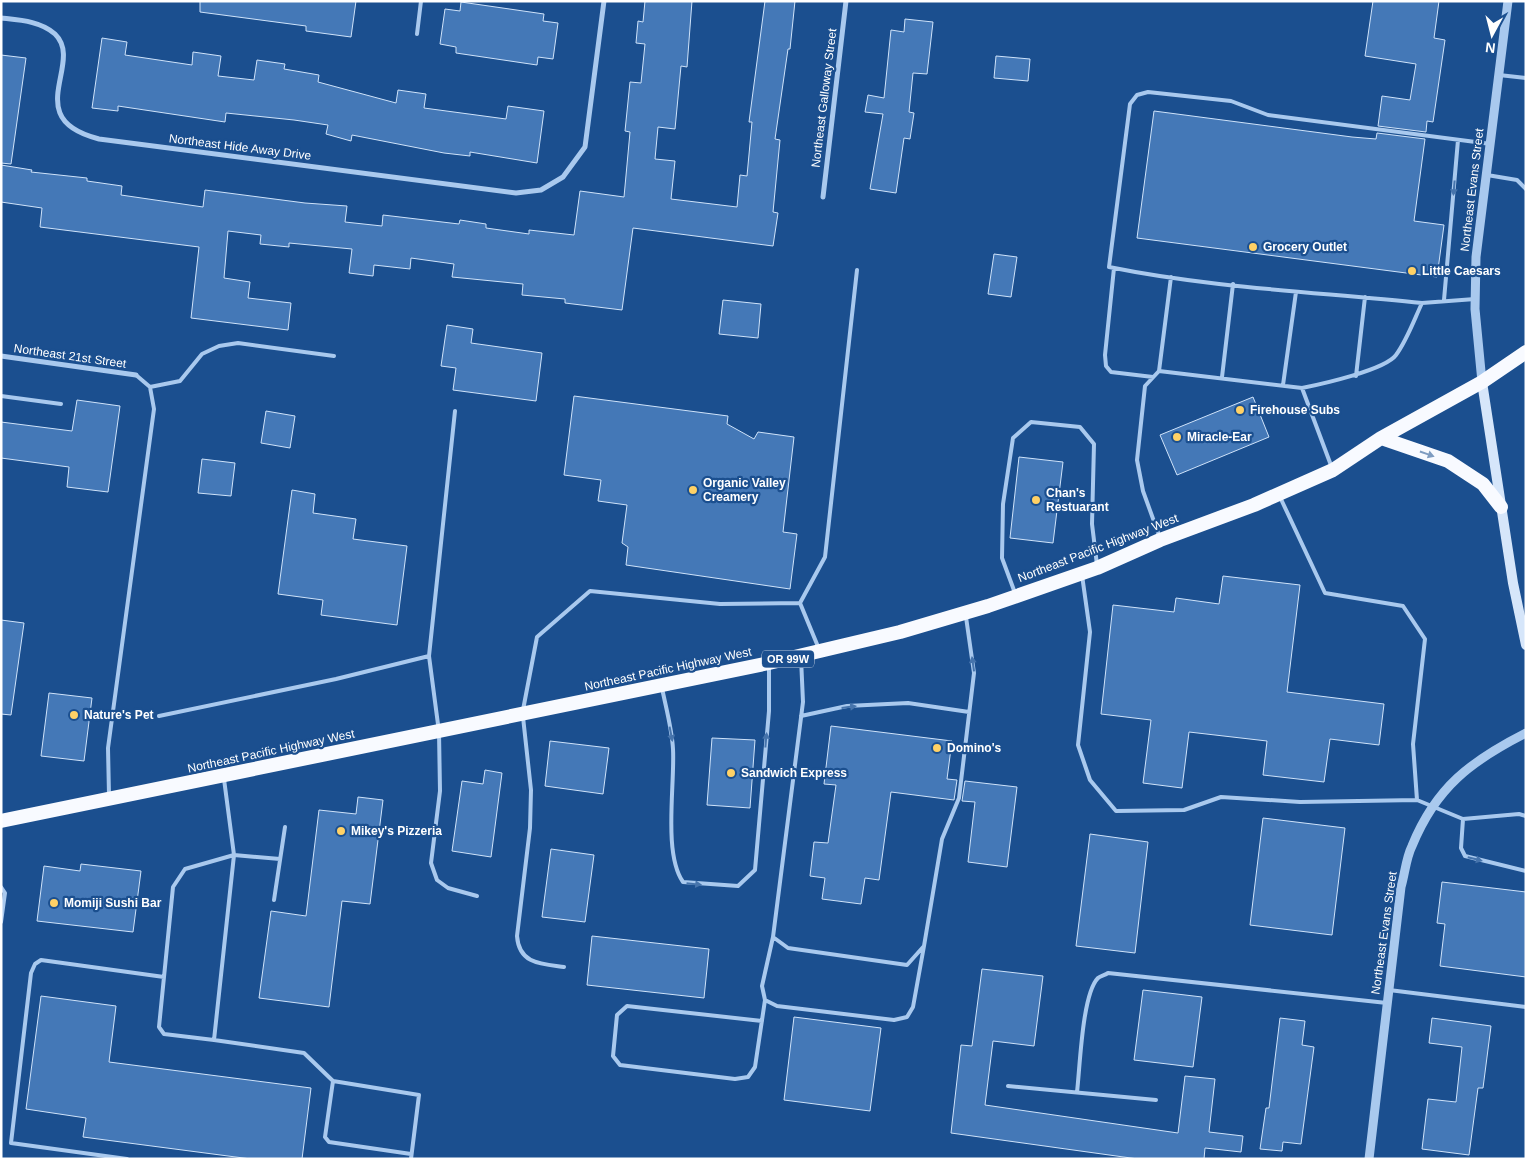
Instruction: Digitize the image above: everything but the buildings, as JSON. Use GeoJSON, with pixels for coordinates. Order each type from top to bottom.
{"type":"FeatureCollection","features":[{"type":"Feature","properties":{"kind":"highway","name":"Northeast Pacific Highway West"},"geometry":{"type":"LineString","coordinates":[[1,821],[661,686],[801,656],[900,632],[1016,596],[1097,568],[1160,540],[1254,505],[1278,492],[1333,470],[1381,438],[1482,382],[1526,352]]}},
{"type":"Feature","properties":{"kind":"highway"},"geometry":{"type":"LineString","coordinates":[[1381,438],[1448,461],[1483,484],[1501,506]]}},
{"type":"Feature","properties":{"kind":"main road"},"geometry":{"type":"LineString","coordinates":[[1482,382],[1501,506],[1526,645]]}},
{"type":"Feature","properties":{"kind":"street","name":"Northeast Hide Away Drive"},"geometry":{"type":"LineString","coordinates":[[1,18],[28,21],[56,34],[61,42],[63,53],[58,100],[61,118],[69,128],[83,135],[99,139],[516,193],[541,190],[563,177],[585,148],[604,1]]}},
{"type":"Feature","properties":{"kind":"street","name":"Northeast Galloway Street"},"geometry":{"type":"LineString","coordinates":[[823,197],[846,1]]}},
{"type":"Feature","properties":{"kind":"street","name":"Northeast Evans Street"},"geometry":{"type":"LineString","coordinates":[[1482,382],[1475,299],[1476,257],[1508,1]]}},
{"type":"Feature","properties":{"kind":"street","name":"Northeast 21st Street"},"geometry":{"type":"LineString","coordinates":[[1,356],[136,375]]}},
{"type":"Feature","properties":{"kind":"street","name":"Northeast Evans Street"},"geometry":{"type":"LineString","coordinates":[[1369,1159],[1401,886],[1411,847],[1432,807],[1460,774],[1492,750],[1526,733]]}},
{"type":"Feature","properties":{"kind":"lane"},"geometry":{"type":"LineString","coordinates":[[417,34],[421,1]]}},
{"type":"Feature","properties":{"kind":"lane"},"geometry":{"type":"LineString","coordinates":[[1499,75],[1526,78]]}},
{"type":"Feature","properties":{"kind":"lane"},"geometry":{"type":"LineString","coordinates":[[1475,299],[1422,303],[1296,292],[1171,277],[1110,267],[1130,104],[1137,95],[1148,92],[1231,102],[1268,115],[1491,144]]}},
{"type":"Feature","properties":{"kind":"lane"},"geometry":{"type":"LineString","coordinates":[[1444,300],[1458,140]]}},
{"type":"Feature","properties":{"kind":"lane"},"geometry":{"type":"LineString","coordinates":[[1487,175],[1516,180],[1526,189]]}},
{"type":"Feature","properties":{"kind":"lane"},"geometry":{"type":"LineString","coordinates":[[1114,268],[1105,355],[1106,366],[1111,372],[1153,377]]}},
{"type":"Feature","properties":{"kind":"lane"},"geometry":{"type":"LineString","coordinates":[[800,603],[825,557],[857,270]]}},
{"type":"Feature","properties":{"kind":"lane"},"geometry":{"type":"LineString","coordinates":[[1160,540],[1143,491],[1138,460],[1145,386],[1159,371],[1171,277]]}},
{"type":"Feature","properties":{"kind":"lane"},"geometry":{"type":"LineString","coordinates":[[1222,377],[1233,284]]}},
{"type":"Feature","properties":{"kind":"lane"},"geometry":{"type":"LineString","coordinates":[[1283,385],[1296,292]]}},
{"type":"Feature","properties":{"kind":"lane"},"geometry":{"type":"LineString","coordinates":[[1356,376],[1365,297]]}},
{"type":"Feature","properties":{"kind":"lane"},"geometry":{"type":"LineString","coordinates":[[1159,371],[1302,388],[1356,376],[1396,357],[1422,303]]}},
{"type":"Feature","properties":{"kind":"lane"},"geometry":{"type":"LineString","coordinates":[[150,387],[180,381],[202,354],[219,346],[238,343],[334,356]]}},
{"type":"Feature","properties":{"kind":"lane"},"geometry":{"type":"LineString","coordinates":[[110,799],[108,748],[154,409],[150,387],[136,375]]}},
{"type":"Feature","properties":{"kind":"lane"},"geometry":{"type":"LineString","coordinates":[[1302,388],[1333,470]]}},
{"type":"Feature","properties":{"kind":"lane"},"geometry":{"type":"LineString","coordinates":[[1,396],[61,404]]}},
{"type":"Feature","properties":{"kind":"lane"},"geometry":{"type":"LineString","coordinates":[[455,411],[429,656],[439,732],[440,791],[431,863],[432,871],[437,880],[448,888],[477,896]]}},
{"type":"Feature","properties":{"kind":"lane"},"geometry":{"type":"LineString","coordinates":[[1016,596],[1002,558],[1003,504],[1013,438],[1031,422],[1080,427],[1094,444],[1092,524],[1097,568]]}},
{"type":"Feature","properties":{"kind":"lane"},"geometry":{"type":"LineString","coordinates":[[1278,492],[1325,593],[1403,606],[1425,639],[1413,744],[1417,800]]}},
{"type":"Feature","properties":{"kind":"lane"},"geometry":{"type":"LineString","coordinates":[[1082,573],[1090,632],[1078,745],[1090,780],[1116,811],[1184,810],[1221,797],[1300,802],[1417,800],[1463,819],[1519,814],[1526,816]]}},
{"type":"Feature","properties":{"kind":"lane"},"geometry":{"type":"LineString","coordinates":[[564,968],[537,963],[518,950],[517,936],[530,828],[531,790],[522,715],[537,637],[590,591],[720,604],[800,603]]}},
{"type":"Feature","properties":{"kind":"lane"},"geometry":{"type":"LineString","coordinates":[[800,603],[820,651]]}},
{"type":"Feature","properties":{"kind":"lane"},"geometry":{"type":"LineString","coordinates":[[765,1000],[777,1006],[894,1020],[907,1018],[913,1006],[942,839],[959,798],[974,673],[965,612]]}},
{"type":"Feature","properties":{"kind":"lane"},"geometry":{"type":"LineString","coordinates":[[159,716],[336,679],[429,656]]}},
{"type":"Feature","properties":{"kind":"lane"},"geometry":{"type":"LineString","coordinates":[[762,1021],[627,1006],[617,1015],[613,1056],[620,1065],[735,1079],[748,1077],[755,1068],[762,1021],[765,1000],[762,986],[773,937],[803,702],[801,656]]}},
{"type":"Feature","properties":{"kind":"lane"},"geometry":{"type":"LineString","coordinates":[[661,686],[673,748],[672,847],[676,873],[683,882],[738,886],[755,870],[769,711],[769,663]]}},
{"type":"Feature","properties":{"kind":"lane"},"geometry":{"type":"LineString","coordinates":[[801,716],[847,706],[908,703],[969,712]]}},
{"type":"Feature","properties":{"kind":"lane"},"geometry":{"type":"LineString","coordinates":[[214,1040],[234,855],[224,776]]}},
{"type":"Feature","properties":{"kind":"lane"},"geometry":{"type":"LineString","coordinates":[[1463,819],[1462,848],[1464,856],[1526,872]]}},
{"type":"Feature","properties":{"kind":"lane"},"geometry":{"type":"LineString","coordinates":[[274,900],[285,827]]}},
{"type":"Feature","properties":{"kind":"lane"},"geometry":{"type":"LineString","coordinates":[[280,859],[234,855],[185,869],[172,887],[158,1027],[164,1034],[304,1053],[333,1081],[419,1095],[411,1157],[329,1142],[325,1137],[333,1081]]}},
{"type":"Feature","properties":{"kind":"lane"},"geometry":{"type":"LineString","coordinates":[[1,887],[5,893],[1,922]]}},
{"type":"Feature","properties":{"kind":"lane"},"geometry":{"type":"LineString","coordinates":[[773,937],[788,948],[907,964],[924,946]]}},
{"type":"Feature","properties":{"kind":"lane"},"geometry":{"type":"LineString","coordinates":[[127,1159],[11,1143],[31,973],[35,964],[40,960],[164,977]]}},
{"type":"Feature","properties":{"kind":"lane"},"geometry":{"type":"LineString","coordinates":[[1077,1092],[1086,1013],[1092,989],[1098,978],[1108,974],[1387,1003]]}},
{"type":"Feature","properties":{"kind":"lane"},"geometry":{"type":"LineString","coordinates":[[1389,990],[1526,1006]]}},
{"type":"Feature","properties":{"kind":"lane"},"geometry":{"type":"LineString","coordinates":[[1008,1086],[1156,1100]]}},
{"type":"Feature","properties":{"kind":"place","name":"Grocery Outlet"},"geometry":{"type":"Point","coordinates":[1253,247]}},
{"type":"Feature","properties":{"kind":"place","name":"Little Caesars"},"geometry":{"type":"Point","coordinates":[1412,271]}},
{"type":"Feature","properties":{"kind":"place","name":"Firehouse Subs"},"geometry":{"type":"Point","coordinates":[1240,410]}},
{"type":"Feature","properties":{"kind":"place","name":"Miracle-Ear"},"geometry":{"type":"Point","coordinates":[1177,437]}},
{"type":"Feature","properties":{"kind":"place","name":"Organic Valley Creamery"},"geometry":{"type":"Point","coordinates":[693,490]}},
{"type":"Feature","properties":{"kind":"place","name":"Chan's Restuarant"},"geometry":{"type":"Point","coordinates":[1036,500]}},
{"type":"Feature","properties":{"kind":"place","name":"Nature's Pet"},"geometry":{"type":"Point","coordinates":[74,715]}},
{"type":"Feature","properties":{"kind":"place","name":"Domino's"},"geometry":{"type":"Point","coordinates":[937,748]}},
{"type":"Feature","properties":{"kind":"place","name":"Sandwich Express"},"geometry":{"type":"Point","coordinates":[731,773]}},
{"type":"Feature","properties":{"kind":"place","name":"Mikey's Pizzeria"},"geometry":{"type":"Point","coordinates":[341,831]}},
{"type":"Feature","properties":{"kind":"place","name":"Momiji Sushi Bar"},"geometry":{"type":"Point","coordinates":[54,903]}}]}
